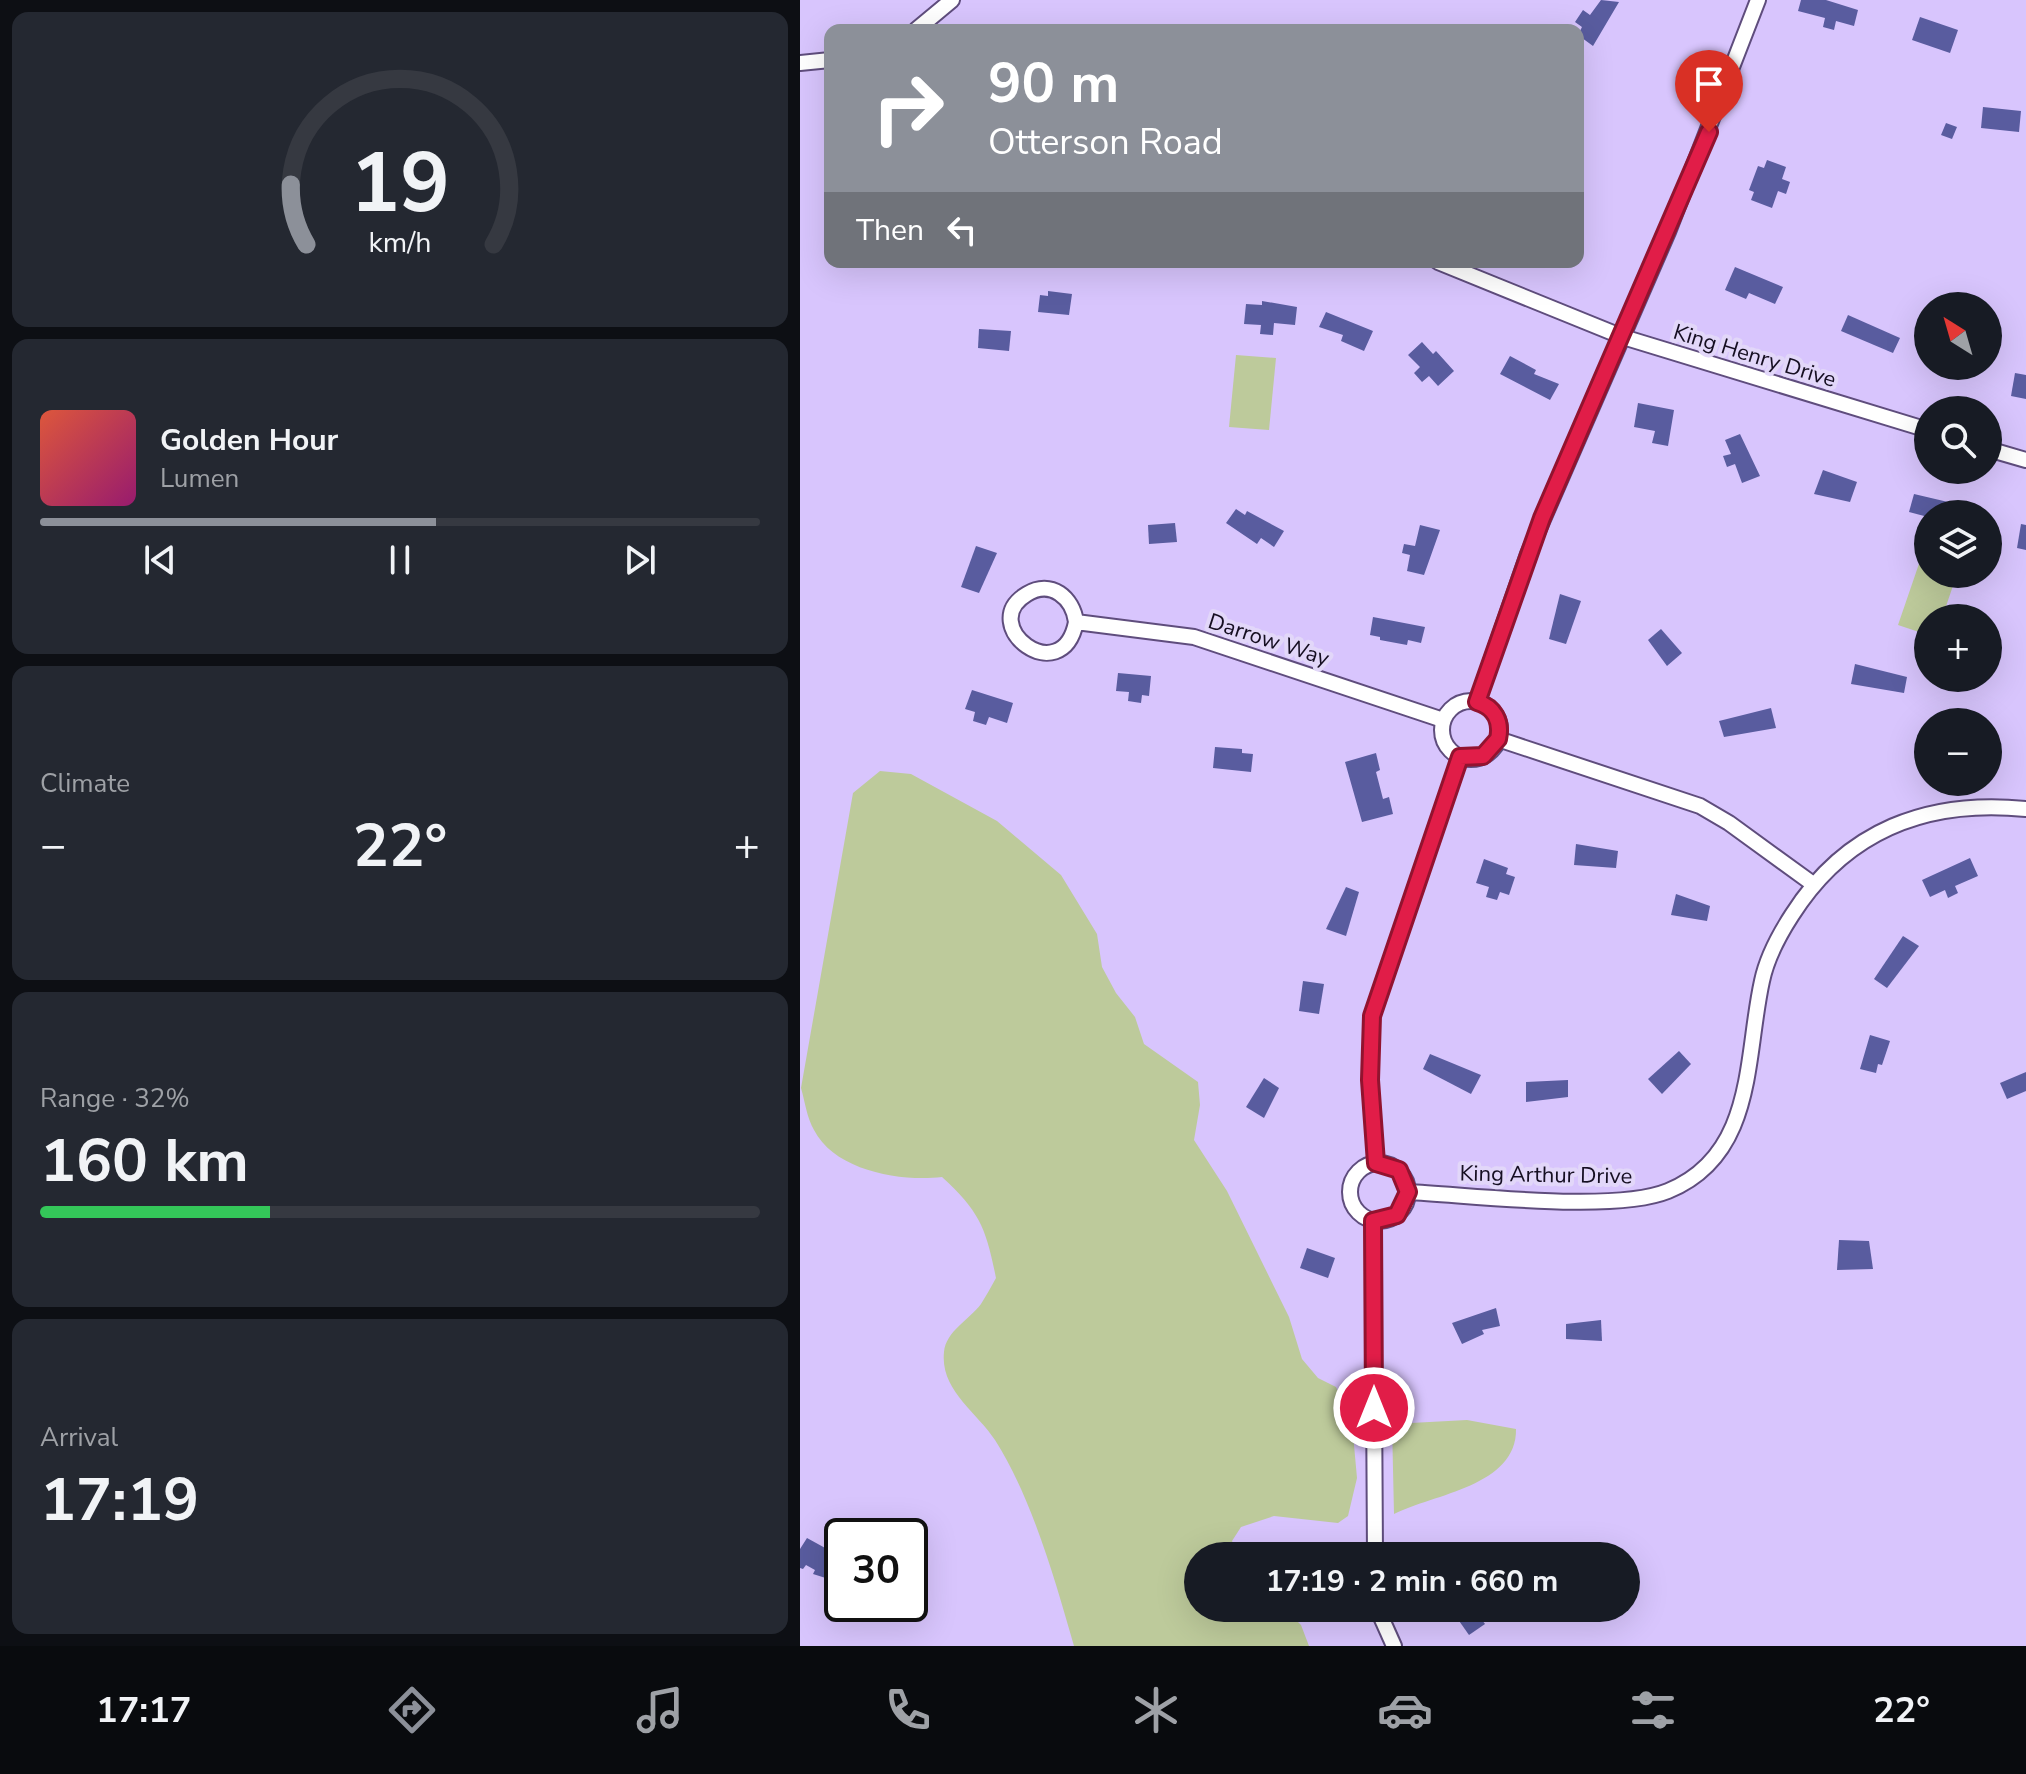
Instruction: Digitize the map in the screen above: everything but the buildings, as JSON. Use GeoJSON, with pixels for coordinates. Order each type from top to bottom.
{"type":"FeatureCollection","features":[{"type":"Feature","properties":{"kind":"street"},"geometry":{"type":"LineString","coordinates":[[923,24],[952,0]]}},
{"type":"Feature","properties":{"kind":"street"},"geometry":{"type":"LineString","coordinates":[[1477,702],[1542,518],[1623,337],[1709,132],[1758,0]]}},
{"type":"Feature","properties":{"kind":"street"},"geometry":{"type":"LineString","coordinates":[[800,63],[824,61]]}},
{"type":"Feature","properties":{"kind":"street","name":"King Henry Drive"},"geometry":{"type":"LineString","coordinates":[[1453,268],[1623,337],[1914,426]]}},
{"type":"Feature","properties":{"kind":"street"},"geometry":{"type":"LineString","coordinates":[[2002,453],[2026,460]]}},
{"type":"Feature","properties":{"kind":"street"},"geometry":{"type":"LineString","coordinates":[[1052,589],[1070,601],[1076,622],[1074,632],[1062,648],[1042,653],[1024,646],[1017,638],[1012,618],[1015,607],[1030,592],[1052,589]]}},
{"type":"Feature","properties":{"kind":"street","name":"Darrow Way"},"geometry":{"type":"LineString","coordinates":[[1076,622],[1194,637],[1443,720]]}},
{"type":"Feature","properties":{"kind":"street"},"geometry":{"type":"LineString","coordinates":[[1477,702],[1489,708],[1498,719],[1498,739],[1483,756],[1460,757],[1444,742],[1443,720],[1457,705],[1477,702]]}},
{"type":"Feature","properties":{"kind":"street"},"geometry":{"type":"LineString","coordinates":[[1498,739],[1700,806],[1738,829],[1813,884]]}},
{"type":"Feature","properties":{"kind":"street"},"geometry":{"type":"LineString","coordinates":[[1376,1163],[1370,1080],[1372,1016],[1460,757]]}},
{"type":"Feature","properties":{"kind":"street","name":"King Arthur Drive"},"geometry":{"type":"LineString","coordinates":[[1408,1192],[1620,1200],[1669,1190],[1703,1168],[1732,1133],[1739,1116],[1767,964],[1781,932],[1813,884],[1868,836],[1914,817],[1964,807],[2026,809]]}},
{"type":"Feature","properties":{"kind":"street"},"geometry":{"type":"LineString","coordinates":[[1376,1163],[1399,1170],[1408,1192],[1397,1215],[1373,1221],[1364,1218],[1352,1205],[1350,1186],[1359,1170],[1376,1163]]}},
{"type":"Feature","properties":{"kind":"street"},"geometry":{"type":"LineString","coordinates":[[1373,1221],[1375,1542]]}},
{"type":"Feature","properties":{"kind":"street"},"geometry":{"type":"LineString","coordinates":[[1383,1622],[1394,1646]]}},
{"type":"Feature","properties":{"kind":"green space"},"geometry":{"type":"Polygon","coordinates":[[[1236,355],[1276,358],[1269,430],[1229,427],[1236,355]]]}},
{"type":"Feature","properties":{"kind":"green space"},"geometry":{"type":"Polygon","coordinates":[[[1914,578],[1914,588],[1952,588],[1947,604],[1914,604],[1914,630],[1898,625],[1914,578]]]}},
{"type":"Feature","properties":{"kind":"green space"},"geometry":{"type":"Polygon","coordinates":[[[880,771],[911,774],[997,821],[1061,875],[1097,934],[1102,967],[1116,993],[1135,1017],[1144,1044],[1198,1082],[1200,1105],[1194,1140],[1227,1191],[1289,1317],[1302,1359],[1318,1378],[1336,1387],[1352,1423],[1357,1478],[1348,1516],[1338,1523],[1274,1516],[1241,1527],[1232,1542],[1184,1542],[1184,1622],[1298,1622],[1309,1646],[1074,1646],[1041,1540],[1020,1487],[995,1440],[961,1400],[944,1366],[944,1352],[949,1338],[981,1304],[996,1278],[980,1222],[942,1177],[889,1175],[870,1171],[837,1155],[824,1144],[812,1125],[801,1088],[853,793],[880,771]]]}},
{"type":"Feature","properties":{"kind":"green space"},"geometry":{"type":"Polygon","coordinates":[[[1467,1420],[1516,1429],[1513,1448],[1503,1464],[1470,1485],[1394,1514],[1392,1424],[1467,1420]]]}},
{"type":"Feature","properties":{"kind":"route"},"geometry":{"type":"LineString","coordinates":[[1374,1408],[1373,1221],[1390,1219],[1403,1209],[1408,1184],[1399,1170],[1376,1163],[1370,1097],[1372,1016],[1460,757],[1475,759],[1483,756],[1498,739],[1498,719],[1489,708],[1477,702],[1514,591],[1542,518],[1623,337],[1709,132]]}}]}
